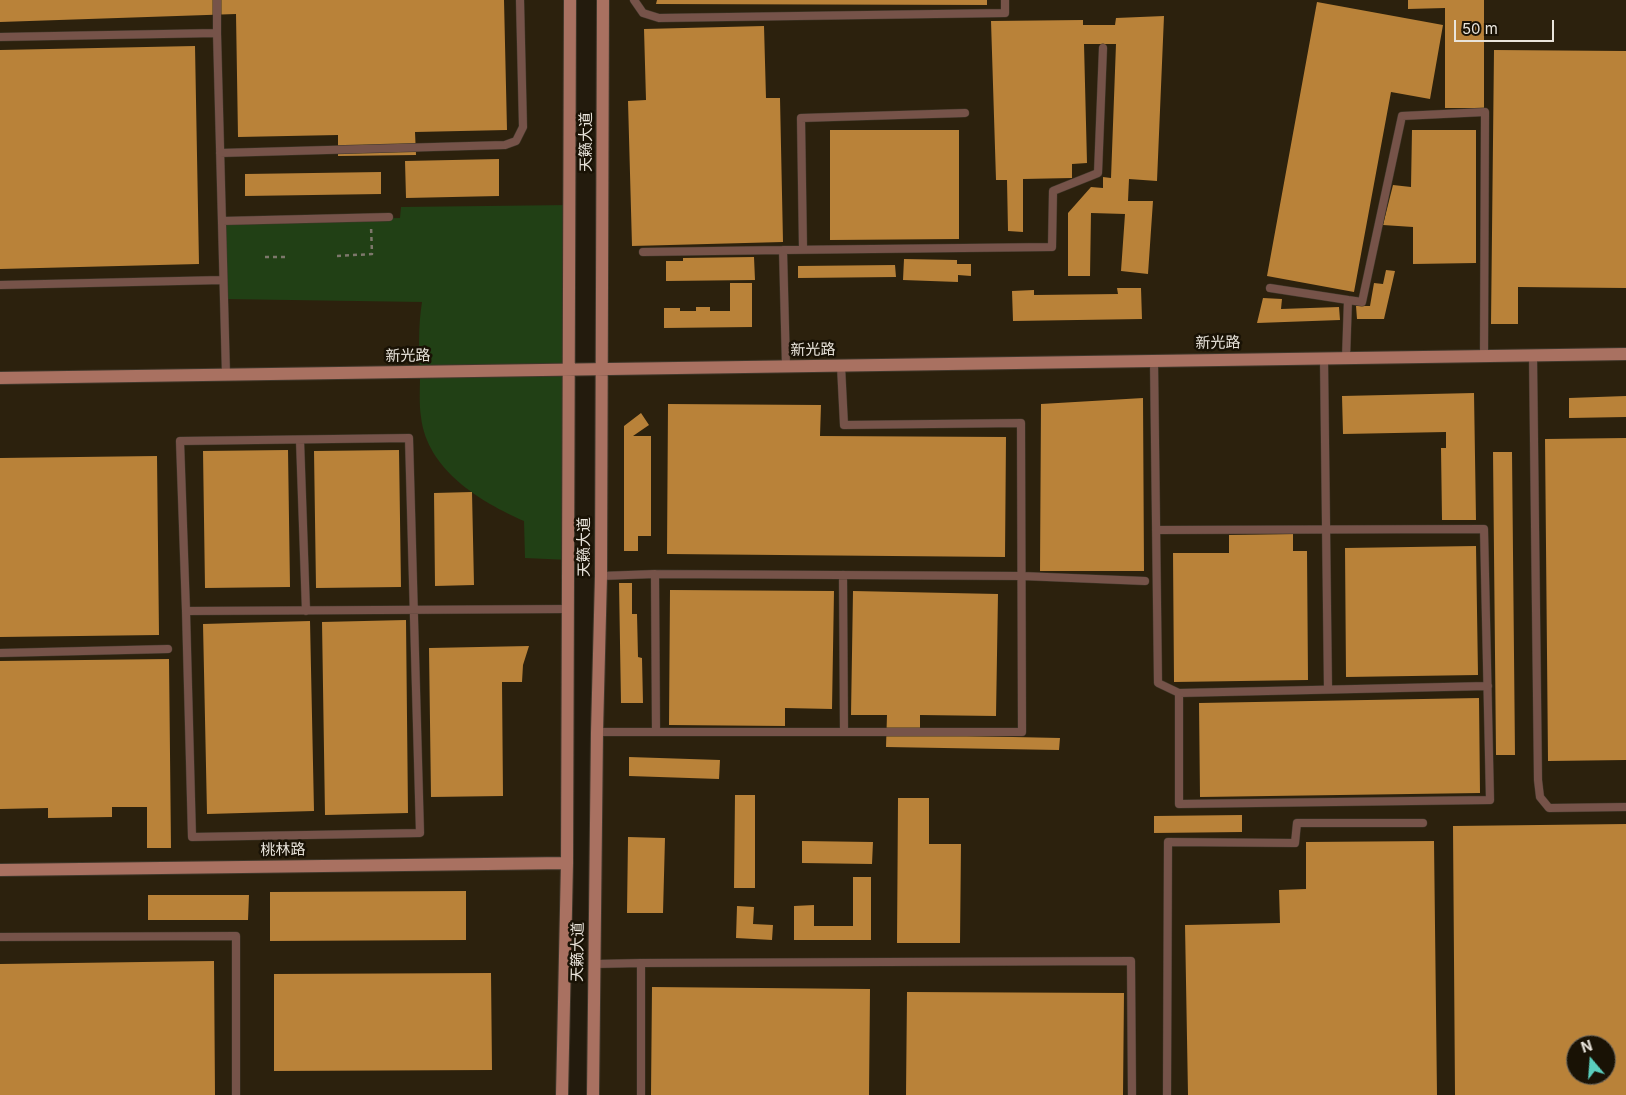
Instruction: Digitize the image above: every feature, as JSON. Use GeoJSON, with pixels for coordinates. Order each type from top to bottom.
{"type":"FeatureCollection","features":[{"type":"Feature","properties":{"kind":"street","name":"天籁大道"},"geometry":{"type":"LineString","coordinates":[[562,1095],[567,862],[570,0]]}},
{"type":"Feature","properties":{"kind":"street","name":"天籁大道"},"geometry":{"type":"LineString","coordinates":[[593,1095],[597,732],[601,576],[603,0]]}},
{"type":"Feature","properties":{"kind":"street","name":"新光路"},"geometry":{"type":"LineString","coordinates":[[0,378],[1626,354]]}},
{"type":"Feature","properties":{"kind":"street","name":"桃林路"},"geometry":{"type":"LineString","coordinates":[[0,870],[567,862]]}},
{"type":"Feature","properties":{"kind":"lane"},"geometry":{"type":"LineString","coordinates":[[217,0],[226,375]]}},
{"type":"Feature","properties":{"kind":"lane"},"geometry":{"type":"LineString","coordinates":[[220,153],[505,145],[516,141],[524,127],[520,0]]}},
{"type":"Feature","properties":{"kind":"lane"},"geometry":{"type":"LineString","coordinates":[[634,0],[643,13],[658,18],[1005,13],[1004,0]]}},
{"type":"Feature","properties":{"kind":"lane"},"geometry":{"type":"LineString","coordinates":[[0,37],[217,33]]}},
{"type":"Feature","properties":{"kind":"lane"},"geometry":{"type":"LineString","coordinates":[[643,252],[1052,247],[1053,191],[1098,173],[1103,48]]}},
{"type":"Feature","properties":{"kind":"lane"},"geometry":{"type":"LineString","coordinates":[[1270,288],[1362,302],[1402,116],[1485,112],[1484,356]]}},
{"type":"Feature","properties":{"kind":"lane"},"geometry":{"type":"LineString","coordinates":[[803,249],[801,118],[965,114]]}},
{"type":"Feature","properties":{"kind":"lane"},"geometry":{"type":"LineString","coordinates":[[222,220],[389,217]]}},
{"type":"Feature","properties":{"kind":"lane"},"geometry":{"type":"LineString","coordinates":[[783,250],[786,366]]}},
{"type":"Feature","properties":{"kind":"lane"},"geometry":{"type":"LineString","coordinates":[[0,286],[223,280]]}},
{"type":"Feature","properties":{"kind":"lane"},"geometry":{"type":"LineString","coordinates":[[1346,358],[1348,300]]}},
{"type":"Feature","properties":{"kind":"lane"},"geometry":{"type":"LineString","coordinates":[[1533,355],[1538,780],[1540,797],[1549,808],[1626,807]]}},
{"type":"Feature","properties":{"kind":"lane"},"geometry":{"type":"LineString","coordinates":[[1324,358],[1328,690]]}},
{"type":"Feature","properties":{"kind":"lane"},"geometry":{"type":"LineString","coordinates":[[1154,360],[1158,683],[1179,693],[1488,686]]}},
{"type":"Feature","properties":{"kind":"lane"},"geometry":{"type":"LineString","coordinates":[[597,732],[1022,732],[1021,423],[844,425],[841,366]]}},
{"type":"Feature","properties":{"kind":"lane"},"geometry":{"type":"LineString","coordinates":[[409,438],[414,610],[420,833],[192,837],[180,441],[409,438]]}},
{"type":"Feature","properties":{"kind":"lane"},"geometry":{"type":"LineString","coordinates":[[300,440],[306,611]]}},
{"type":"Feature","properties":{"kind":"lane"},"geometry":{"type":"LineString","coordinates":[[1156,530],[1484,529],[1490,800],[1179,804],[1179,693]]}},
{"type":"Feature","properties":{"kind":"lane"},"geometry":{"type":"LineString","coordinates":[[601,576],[655,574],[1022,576],[1145,581]]}},
{"type":"Feature","properties":{"kind":"lane"},"geometry":{"type":"LineString","coordinates":[[655,574],[656,732]]}},
{"type":"Feature","properties":{"kind":"lane"},"geometry":{"type":"LineString","coordinates":[[842,575],[844,732]]}},
{"type":"Feature","properties":{"kind":"lane"},"geometry":{"type":"LineString","coordinates":[[186,611],[568,609]]}},
{"type":"Feature","properties":{"kind":"lane"},"geometry":{"type":"LineString","coordinates":[[0,653],[168,649]]}},
{"type":"Feature","properties":{"kind":"lane"},"geometry":{"type":"LineString","coordinates":[[1167,1095],[1168,842],[1295,844],[1297,823],[1424,823]]}},
{"type":"Feature","properties":{"kind":"lane"},"geometry":{"type":"LineString","coordinates":[[0,937],[236,936],[236,1095]]}},
{"type":"Feature","properties":{"kind":"lane"},"geometry":{"type":"LineString","coordinates":[[595,964],[1131,961],[1132,1095]]}},
{"type":"Feature","properties":{"kind":"lane"},"geometry":{"type":"LineString","coordinates":[[640,1095],[641,963]]}},
{"type":"Feature","properties":{"kind":"path"},"geometry":{"type":"LineString","coordinates":[[337,256],[372,254],[370,218]]}},
{"type":"Feature","properties":{"kind":"path"},"geometry":{"type":"LineString","coordinates":[[265,257],[288,257]]}},
{"type":"Feature","properties":{"kind":"shaded area"},"geometry":{"type":"Polygon","coordinates":[[[0,0],[570,0],[562,1095],[0,1095],[0,0]]]}},
{"type":"Feature","properties":{"kind":"shaded area"},"geometry":{"type":"Polygon","coordinates":[[[603,0],[1626,0],[1626,1095],[593,1095],[603,0]]]}},
{"type":"Feature","properties":{"kind":"green space"},"geometry":{"type":"Polygon","coordinates":[[[570,205],[569,560],[525,558],[524,521],[474,494],[445,468],[434,453],[425,436],[420,412],[419,338],[422,302],[224,299],[222,221],[400,218],[401,207],[570,205]]]}},
{"type":"Feature","properties":{"kind":"building"},"geometry":{"type":"Polygon","coordinates":[[[0,0],[504,0],[507,130],[415,132],[416,155],[338,156],[338,135],[238,137],[236,14],[0,22],[0,0]]]}},
{"type":"Feature","properties":{"kind":"building"},"geometry":{"type":"Polygon","coordinates":[[[657,0],[987,0],[987,5],[656,4],[657,0]]]}},
{"type":"Feature","properties":{"kind":"building"},"geometry":{"type":"Polygon","coordinates":[[[1408,0],[1484,0],[1484,108],[1445,108],[1445,8],[1408,9],[1408,0]]]}},
{"type":"Feature","properties":{"kind":"building"},"geometry":{"type":"Polygon","coordinates":[[[1317,2],[1443,25],[1430,99],[1391,92],[1354,292],[1267,276],[1317,2]]]}},
{"type":"Feature","properties":{"kind":"building"},"geometry":{"type":"Polygon","coordinates":[[[1164,16],[1157,181],[1129,179],[1128,201],[1153,201],[1148,274],[1121,271],[1125,214],[1091,213],[1090,276],[1068,276],[1068,213],[1091,187],[1103,188],[1103,177],[1111,178],[1116,44],[1084,44],[1087,163],[1072,164],[1072,178],[1023,179],[1023,232],[1008,231],[1007,180],[996,180],[991,21],[1083,20],[1083,25],[1115,25],[1116,18],[1164,16]]]}},
{"type":"Feature","properties":{"kind":"building"},"geometry":{"type":"Polygon","coordinates":[[[764,26],[766,98],[780,98],[783,242],[632,246],[628,101],[646,100],[644,29],[764,26]]]}},
{"type":"Feature","properties":{"kind":"building"},"geometry":{"type":"Polygon","coordinates":[[[195,46],[199,264],[0,269],[0,50],[195,46]]]}},
{"type":"Feature","properties":{"kind":"building"},"geometry":{"type":"Polygon","coordinates":[[[1494,50],[1626,51],[1626,288],[1518,287],[1518,324],[1491,324],[1494,50]]]}},
{"type":"Feature","properties":{"kind":"building"},"geometry":{"type":"Polygon","coordinates":[[[830,130],[959,130],[959,239],[830,240],[830,130]]]}},
{"type":"Feature","properties":{"kind":"building"},"geometry":{"type":"Polygon","coordinates":[[[1412,130],[1476,130],[1476,263],[1413,264],[1413,227],[1383,225],[1393,185],[1411,187],[1412,130]]]}},
{"type":"Feature","properties":{"kind":"building"},"geometry":{"type":"Polygon","coordinates":[[[499,159],[499,196],[406,198],[405,161],[499,159]]]}},
{"type":"Feature","properties":{"kind":"building"},"geometry":{"type":"Polygon","coordinates":[[[381,172],[381,194],[245,196],[245,174],[381,172]]]}},
{"type":"Feature","properties":{"kind":"building"},"geometry":{"type":"Polygon","coordinates":[[[754,257],[755,280],[666,281],[666,261],[683,261],[683,258],[754,257]]]}},
{"type":"Feature","properties":{"kind":"building"},"geometry":{"type":"Polygon","coordinates":[[[904,259],[957,260],[957,264],[971,264],[971,276],[958,275],[958,282],[903,280],[904,259]]]}},
{"type":"Feature","properties":{"kind":"building"},"geometry":{"type":"Polygon","coordinates":[[[895,265],[896,277],[798,278],[798,266],[895,265]]]}},
{"type":"Feature","properties":{"kind":"building"},"geometry":{"type":"Polygon","coordinates":[[[1386,270],[1395,271],[1384,319],[1357,319],[1356,306],[1370,306],[1374,283],[1383,284],[1386,270]]]}},
{"type":"Feature","properties":{"kind":"building"},"geometry":{"type":"Polygon","coordinates":[[[730,283],[752,283],[752,327],[664,328],[664,308],[696,311],[696,307],[710,307],[710,311],[730,311],[730,283]]]}},
{"type":"Feature","properties":{"kind":"building"},"geometry":{"type":"Polygon","coordinates":[[[1117,288],[1141,288],[1142,319],[1013,321],[1012,291],[1034,290],[1034,295],[1118,294],[1117,288]]]}},
{"type":"Feature","properties":{"kind":"building"},"geometry":{"type":"Polygon","coordinates":[[[1263,298],[1282,299],[1281,309],[1339,307],[1340,320],[1257,323],[1263,298]]]}},
{"type":"Feature","properties":{"kind":"building"},"geometry":{"type":"Polygon","coordinates":[[[1474,393],[1476,520],[1442,520],[1441,448],[1446,448],[1446,432],[1343,434],[1342,396],[1474,393]]]}},
{"type":"Feature","properties":{"kind":"building"},"geometry":{"type":"Polygon","coordinates":[[[1626,396],[1626,417],[1569,418],[1569,398],[1626,396]]]}},
{"type":"Feature","properties":{"kind":"building"},"geometry":{"type":"Polygon","coordinates":[[[1143,398],[1144,571],[1040,571],[1041,404],[1143,398]]]}},
{"type":"Feature","properties":{"kind":"building"},"geometry":{"type":"Polygon","coordinates":[[[668,404],[821,405],[820,436],[1006,437],[1005,557],[667,554],[668,404]]]}},
{"type":"Feature","properties":{"kind":"building"},"geometry":{"type":"Polygon","coordinates":[[[641,413],[649,425],[633,436],[651,436],[651,536],[638,536],[638,551],[624,551],[624,426],[641,413]]]}},
{"type":"Feature","properties":{"kind":"building"},"geometry":{"type":"Polygon","coordinates":[[[1626,438],[1626,760],[1548,761],[1545,439],[1626,438]]]}},
{"type":"Feature","properties":{"kind":"building"},"geometry":{"type":"Polygon","coordinates":[[[288,450],[290,587],[205,588],[203,451],[288,450]]]}},
{"type":"Feature","properties":{"kind":"building"},"geometry":{"type":"Polygon","coordinates":[[[399,450],[401,587],[316,588],[314,451],[399,450]]]}},
{"type":"Feature","properties":{"kind":"building"},"geometry":{"type":"Polygon","coordinates":[[[1493,452],[1512,452],[1515,755],[1496,755],[1493,452]]]}},
{"type":"Feature","properties":{"kind":"building"},"geometry":{"type":"Polygon","coordinates":[[[157,456],[159,635],[0,637],[0,458],[157,456]]]}},
{"type":"Feature","properties":{"kind":"building"},"geometry":{"type":"Polygon","coordinates":[[[472,492],[474,585],[435,586],[434,493],[472,492]]]}},
{"type":"Feature","properties":{"kind":"building"},"geometry":{"type":"Polygon","coordinates":[[[1293,534],[1293,551],[1307,551],[1308,680],[1174,682],[1173,553],[1229,553],[1229,535],[1293,534]]]}},
{"type":"Feature","properties":{"kind":"building"},"geometry":{"type":"Polygon","coordinates":[[[1476,546],[1478,675],[1346,677],[1345,548],[1476,546]]]}},
{"type":"Feature","properties":{"kind":"building"},"geometry":{"type":"Polygon","coordinates":[[[619,583],[632,583],[632,614],[637,614],[638,657],[642,658],[643,703],[621,703],[619,583]]]}},
{"type":"Feature","properties":{"kind":"building"},"geometry":{"type":"Polygon","coordinates":[[[670,590],[834,591],[832,709],[785,708],[785,726],[669,725],[670,590]]]}},
{"type":"Feature","properties":{"kind":"building"},"geometry":{"type":"Polygon","coordinates":[[[853,591],[998,594],[996,716],[920,715],[920,735],[1060,738],[1059,750],[886,747],[887,715],[851,715],[853,591]]]}},
{"type":"Feature","properties":{"kind":"building"},"geometry":{"type":"Polygon","coordinates":[[[406,620],[408,813],[325,815],[322,622],[406,620]]]}},
{"type":"Feature","properties":{"kind":"building"},"geometry":{"type":"Polygon","coordinates":[[[310,621],[314,811],[207,814],[203,624],[310,621]]]}},
{"type":"Feature","properties":{"kind":"building"},"geometry":{"type":"Polygon","coordinates":[[[529,646],[523,665],[522,682],[502,682],[503,796],[431,797],[429,648],[529,646]]]}},
{"type":"Feature","properties":{"kind":"building"},"geometry":{"type":"Polygon","coordinates":[[[169,659],[171,848],[147,848],[147,807],[112,807],[112,817],[48,818],[48,808],[0,809],[0,661],[169,659]]]}},
{"type":"Feature","properties":{"kind":"building"},"geometry":{"type":"Polygon","coordinates":[[[1479,698],[1480,793],[1200,797],[1199,703],[1479,698]]]}},
{"type":"Feature","properties":{"kind":"building"},"geometry":{"type":"Polygon","coordinates":[[[629,757],[720,760],[719,779],[629,776],[629,757]]]}},
{"type":"Feature","properties":{"kind":"building"},"geometry":{"type":"Polygon","coordinates":[[[735,795],[755,795],[755,888],[734,888],[735,795]]]}},
{"type":"Feature","properties":{"kind":"building"},"geometry":{"type":"Polygon","coordinates":[[[898,798],[929,798],[929,844],[961,844],[960,943],[897,943],[898,798]]]}},
{"type":"Feature","properties":{"kind":"building"},"geometry":{"type":"Polygon","coordinates":[[[1242,815],[1242,832],[1154,833],[1154,816],[1242,815]]]}},
{"type":"Feature","properties":{"kind":"building"},"geometry":{"type":"Polygon","coordinates":[[[1626,824],[1626,1095],[1455,1095],[1453,826],[1626,824]]]}},
{"type":"Feature","properties":{"kind":"building"},"geometry":{"type":"Polygon","coordinates":[[[628,837],[665,838],[663,913],[627,913],[628,837]]]}},
{"type":"Feature","properties":{"kind":"building"},"geometry":{"type":"Polygon","coordinates":[[[802,841],[873,842],[872,864],[802,863],[802,841]]]}},
{"type":"Feature","properties":{"kind":"building"},"geometry":{"type":"Polygon","coordinates":[[[1434,841],[1437,1095],[1188,1095],[1185,925],[1280,923],[1279,890],[1306,889],[1306,842],[1434,841]]]}},
{"type":"Feature","properties":{"kind":"building"},"geometry":{"type":"Polygon","coordinates":[[[853,877],[871,877],[871,940],[794,940],[794,906],[814,905],[814,926],[853,926],[853,877]]]}},
{"type":"Feature","properties":{"kind":"building"},"geometry":{"type":"Polygon","coordinates":[[[466,891],[466,940],[270,941],[270,892],[466,891]]]}},
{"type":"Feature","properties":{"kind":"building"},"geometry":{"type":"Polygon","coordinates":[[[148,895],[249,895],[248,920],[148,920],[148,895]]]}},
{"type":"Feature","properties":{"kind":"building"},"geometry":{"type":"Polygon","coordinates":[[[737,906],[754,907],[753,924],[773,925],[772,940],[736,938],[737,906]]]}},
{"type":"Feature","properties":{"kind":"building"},"geometry":{"type":"Polygon","coordinates":[[[214,961],[215,1095],[0,1095],[0,964],[214,961]]]}},
{"type":"Feature","properties":{"kind":"building"},"geometry":{"type":"Polygon","coordinates":[[[491,973],[492,1070],[274,1071],[274,974],[491,973]]]}},
{"type":"Feature","properties":{"kind":"building"},"geometry":{"type":"Polygon","coordinates":[[[652,987],[870,989],[869,1095],[651,1095],[652,987]]]}},
{"type":"Feature","properties":{"kind":"building"},"geometry":{"type":"Polygon","coordinates":[[[907,992],[1124,993],[1123,1095],[906,1095],[907,992]]]}}]}
